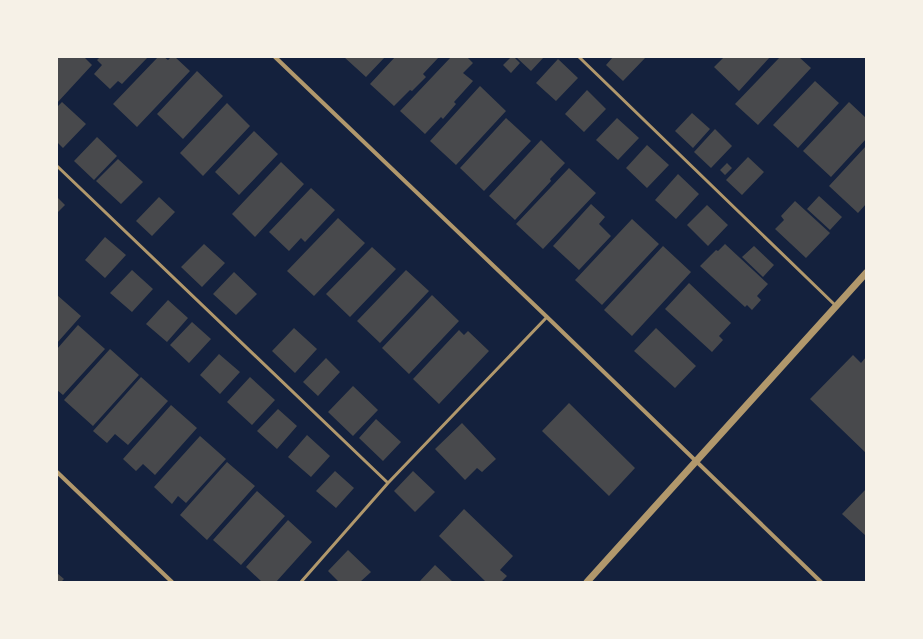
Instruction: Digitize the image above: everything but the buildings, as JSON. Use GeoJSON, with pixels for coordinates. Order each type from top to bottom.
{"type":"FeatureCollection","features":[{"type":"Feature","properties":{"kind":"street"},"geometry":{"type":"LineString","coordinates":[[275,57],[697,461],[821,582]]}},
{"type":"Feature","properties":{"kind":"street"},"geometry":{"type":"LineString","coordinates":[[587,582],[866,274]]}},
{"type":"Feature","properties":{"kind":"street"},"geometry":{"type":"LineString","coordinates":[[57,472],[172,582]]}},
{"type":"Feature","properties":{"kind":"lane"},"geometry":{"type":"LineString","coordinates":[[579,57],[836,306]]}},
{"type":"Feature","properties":{"kind":"lane"},"geometry":{"type":"LineString","coordinates":[[57,166],[388,482]]}},
{"type":"Feature","properties":{"kind":"lane"},"geometry":{"type":"LineString","coordinates":[[301,582],[388,482],[547,317]]}}]}
